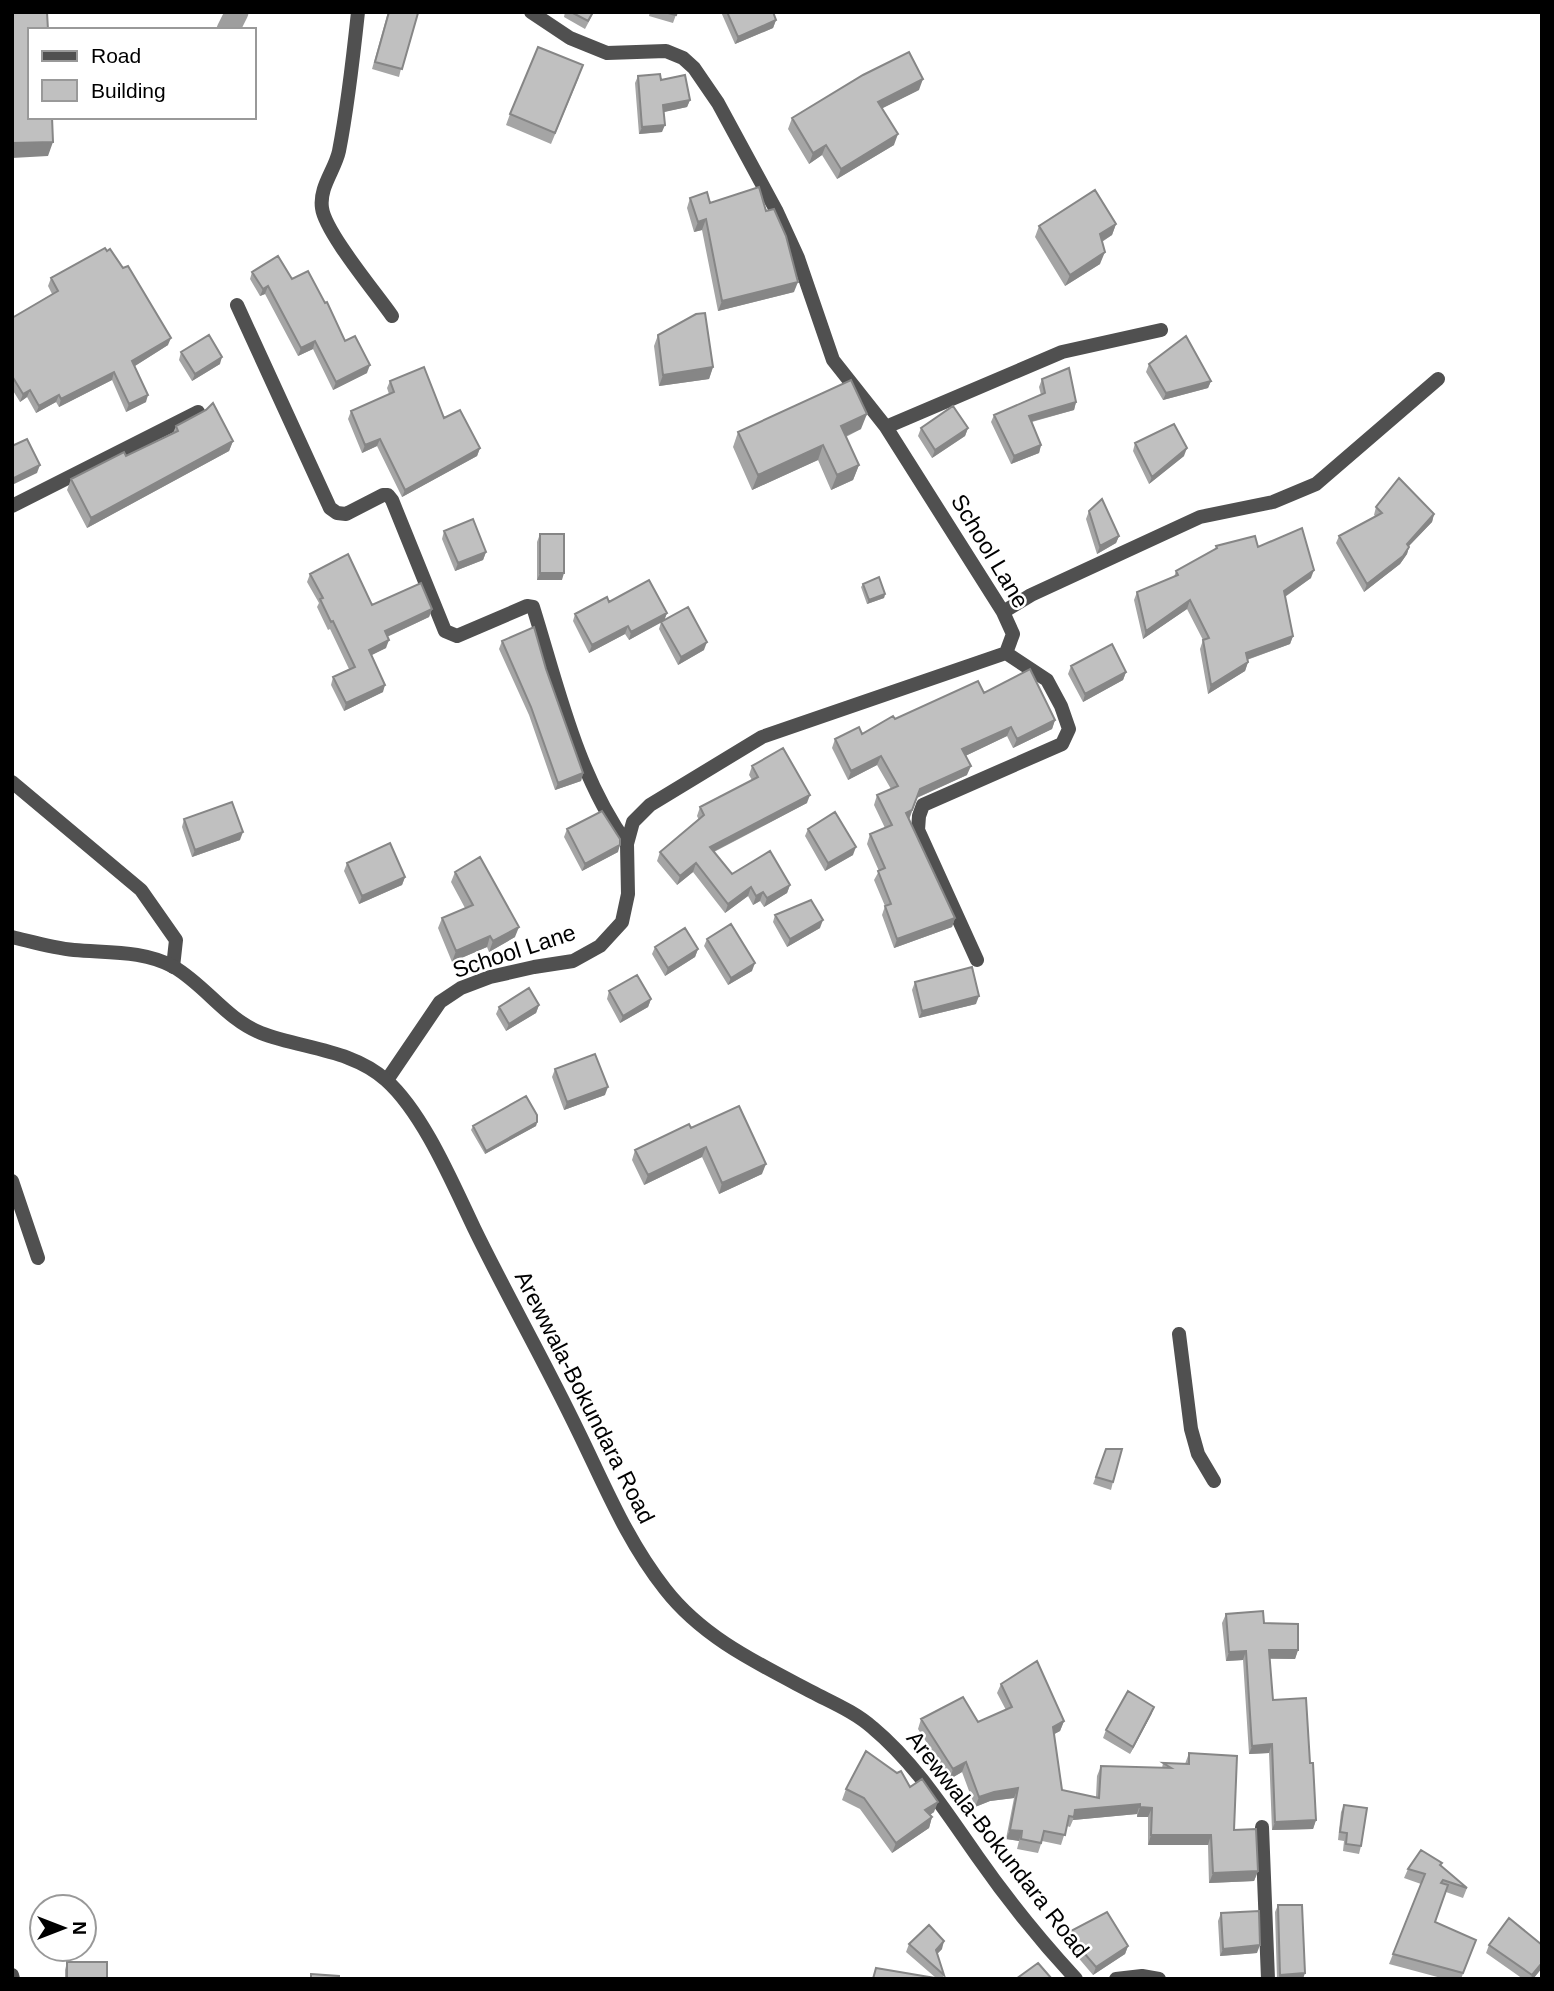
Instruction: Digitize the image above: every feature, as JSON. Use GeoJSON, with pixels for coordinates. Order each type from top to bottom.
{"type":"FeatureCollection","features":[{"type":"Feature","properties":{"kind":"street"},"geometry":{"type":"LineString","coordinates":[[358,12],[338,156],[323,191],[322,208],[329,228],[392,316]]}},
{"type":"Feature","properties":{"kind":"street","name":"School Lane"},"geometry":{"type":"LineString","coordinates":[[387,1080],[440,1002],[461,988],[490,977],[573,961],[600,946],[622,922],[628,894],[627,844],[634,822],[650,805],[762,737],[1006,653],[1013,634],[1003,612],[886,426],[833,360],[798,258],[776,211],[718,103],[694,68],[683,58],[666,51],[607,53],[570,38],[531,12]]}},
{"type":"Feature","properties":{"kind":"street"},"geometry":{"type":"LineString","coordinates":[[237,305],[330,508],[337,513],[346,514],[383,495],[392,499],[445,631],[457,636],[527,606],[533,607],[571,728],[597,796],[610,821],[627,844]]}},
{"type":"Feature","properties":{"kind":"street"},"geometry":{"type":"LineString","coordinates":[[886,426],[1062,352],[1161,330]]}},
{"type":"Feature","properties":{"kind":"street"},"geometry":{"type":"LineString","coordinates":[[1003,612],[1031,595],[1200,517],[1273,502],[1316,484],[1438,379]]}},
{"type":"Feature","properties":{"kind":"street"},"geometry":{"type":"LineString","coordinates":[[12,506],[198,412]]}},
{"type":"Feature","properties":{"kind":"street"},"geometry":{"type":"LineString","coordinates":[[977,960],[918,830],[919,816],[923,805],[1062,744],[1069,729],[1061,706],[1047,680],[1006,653]]}},
{"type":"Feature","properties":{"kind":"street"},"geometry":{"type":"LineString","coordinates":[[12,782],[141,890],[176,940],[173,967]]}},
{"type":"Feature","properties":{"kind":"street","name":"Arewwala-Bokundara Road"},"geometry":{"type":"LineString","coordinates":[[12,937],[50,947],[141,956],[173,967],[235,1019],[259,1032],[343,1055],[387,1080],[415,1115],[437,1151],[629,1537],[668,1594],[691,1619],[742,1655],[849,1711],[873,1727],[929,1790],[1014,1906],[1076,1979]]}},
{"type":"Feature","properties":{"kind":"street"},"geometry":{"type":"LineString","coordinates":[[12,1181],[38,1258]]}},
{"type":"Feature","properties":{"kind":"street"},"geometry":{"type":"LineString","coordinates":[[1179,1334],[1191,1429],[1198,1454],[1214,1481]]}},
{"type":"Feature","properties":{"kind":"street"},"geometry":{"type":"LineString","coordinates":[[1262,1827],[1268,1979]]}},
{"type":"Feature","properties":{"kind":"street"},"geometry":{"type":"LineString","coordinates":[[1116,1979],[1142,1976],[1159,1979]]}},
{"type":"Feature","properties":{"kind":"building"},"geometry":{"type":"Polygon","coordinates":[[[12,12],[47,12],[48,28],[28,28],[28,119],[52,119],[53,142],[12,143],[12,12]]]}},
{"type":"Feature","properties":{"kind":"building"},"geometry":{"type":"Polygon","coordinates":[[[389,12],[418,13],[402,69],[375,62],[389,12]]]}},
{"type":"Feature","properties":{"kind":"building"},"geometry":{"type":"Polygon","coordinates":[[[571,12],[593,12],[588,21],[571,12]]]}},
{"type":"Feature","properties":{"kind":"building"},"geometry":{"type":"Polygon","coordinates":[[[727,12],[773,12],[776,20],[738,37],[727,12]]]}},
{"type":"Feature","properties":{"kind":"building"},"geometry":{"type":"Polygon","coordinates":[[[538,47],[583,65],[555,133],[510,114],[538,47]]]}},
{"type":"Feature","properties":{"kind":"building"},"geometry":{"type":"Polygon","coordinates":[[[909,52],[923,79],[878,102],[898,134],[841,169],[826,145],[813,153],[792,118],[863,75],[909,52]]]}},
{"type":"Feature","properties":{"kind":"building"},"geometry":{"type":"Polygon","coordinates":[[[660,74],[661,80],[685,75],[690,100],[663,105],[665,125],[642,127],[638,76],[660,74]]]}},
{"type":"Feature","properties":{"kind":"building"},"geometry":{"type":"Polygon","coordinates":[[[759,187],[766,211],[774,209],[786,236],[798,282],[722,301],[706,219],[698,222],[690,198],[707,192],[710,203],[759,187]]]}},
{"type":"Feature","properties":{"kind":"building"},"geometry":{"type":"Polygon","coordinates":[[[1095,190],[1116,224],[1100,234],[1105,252],[1070,275],[1039,226],[1095,190]]]}},
{"type":"Feature","properties":{"kind":"building"},"geometry":{"type":"Polygon","coordinates":[[[105,248],[107,251],[110,249],[123,268],[128,266],[171,338],[132,361],[148,395],[129,404],[114,372],[61,399],[59,395],[39,406],[30,390],[23,394],[12,376],[12,318],[58,291],[51,278],[105,248]]]}},
{"type":"Feature","properties":{"kind":"building"},"geometry":{"type":"Polygon","coordinates":[[[278,256],[292,279],[308,271],[325,303],[327,302],[345,341],[355,336],[370,365],[336,382],[315,341],[301,348],[268,286],[263,289],[252,272],[278,256]]]}},
{"type":"Feature","properties":{"kind":"building"},"geometry":{"type":"Polygon","coordinates":[[[705,313],[713,367],[663,375],[658,335],[696,314],[705,313]]]}},
{"type":"Feature","properties":{"kind":"building"},"geometry":{"type":"Polygon","coordinates":[[[209,335],[222,357],[195,374],[181,352],[209,335]]]}},
{"type":"Feature","properties":{"kind":"building"},"geometry":{"type":"Polygon","coordinates":[[[1186,336],[1211,381],[1166,393],[1149,364],[1186,336]]]}},
{"type":"Feature","properties":{"kind":"building"},"geometry":{"type":"Polygon","coordinates":[[[424,367],[444,418],[460,410],[480,448],[405,490],[380,439],[365,445],[351,411],[394,392],[390,381],[424,367]]]}},
{"type":"Feature","properties":{"kind":"building"},"geometry":{"type":"Polygon","coordinates":[[[1069,368],[1076,402],[1029,416],[1041,445],[1014,456],[994,415],[1045,393],[1042,379],[1069,368]]]}},
{"type":"Feature","properties":{"kind":"building"},"geometry":{"type":"Polygon","coordinates":[[[851,380],[867,414],[841,426],[859,465],[837,475],[823,445],[758,475],[738,432],[851,380]]]}},
{"type":"Feature","properties":{"kind":"building"},"geometry":{"type":"Polygon","coordinates":[[[213,403],[233,441],[91,518],[71,479],[124,452],[126,456],[178,431],[176,426],[206,410],[213,403]]]}},
{"type":"Feature","properties":{"kind":"building"},"geometry":{"type":"Polygon","coordinates":[[[953,406],[968,428],[935,450],[921,428],[953,406]]]}},
{"type":"Feature","properties":{"kind":"building"},"geometry":{"type":"Polygon","coordinates":[[[1174,424],[1187,448],[1152,477],[1135,443],[1174,424]]]}},
{"type":"Feature","properties":{"kind":"building"},"geometry":{"type":"Polygon","coordinates":[[[27,439],[40,465],[12,479],[12,446],[27,439]]]}},
{"type":"Feature","properties":{"kind":"building"},"geometry":{"type":"Polygon","coordinates":[[[1399,478],[1434,514],[1407,544],[1409,547],[1403,556],[1367,584],[1339,536],[1382,513],[1376,507],[1399,478]]]}},
{"type":"Feature","properties":{"kind":"building"},"geometry":{"type":"Polygon","coordinates":[[[1102,499],[1119,536],[1100,546],[1089,511],[1102,499]]]}},
{"type":"Feature","properties":{"kind":"building"},"geometry":{"type":"Polygon","coordinates":[[[473,519],[486,552],[458,563],[444,531],[473,519]]]}},
{"type":"Feature","properties":{"kind":"building"},"geometry":{"type":"Polygon","coordinates":[[[1302,528],[1314,570],[1284,591],[1293,636],[1246,653],[1248,662],[1211,685],[1203,640],[1209,638],[1190,600],[1146,631],[1137,592],[1178,575],[1176,571],[1217,548],[1216,546],[1255,536],[1258,547],[1302,528]]]}},
{"type":"Feature","properties":{"kind":"building"},"geometry":{"type":"Polygon","coordinates":[[[540,534],[564,534],[564,573],[540,573],[540,534]]]}},
{"type":"Feature","properties":{"kind":"building"},"geometry":{"type":"Polygon","coordinates":[[[348,554],[372,605],[421,583],[432,609],[385,631],[389,640],[369,650],[385,685],[346,703],[333,677],[355,667],[310,574],[348,554]]]}},
{"type":"Feature","properties":{"kind":"building"},"geometry":{"type":"Polygon","coordinates":[[[879,577],[885,594],[869,600],[863,584],[879,577]]]}},
{"type":"Feature","properties":{"kind":"building"},"geometry":{"type":"Polygon","coordinates":[[[649,580],[667,613],[631,632],[628,626],[592,645],[575,614],[607,597],[609,602],[649,580]]]}},
{"type":"Feature","properties":{"kind":"building"},"geometry":{"type":"Polygon","coordinates":[[[688,607],[707,642],[681,657],[661,622],[688,607]]]}},
{"type":"Feature","properties":{"kind":"building"},"geometry":{"type":"Polygon","coordinates":[[[534,627],[583,773],[558,783],[531,707],[502,641],[534,627]]]}},
{"type":"Feature","properties":{"kind":"building"},"geometry":{"type":"Polygon","coordinates":[[[1112,644],[1126,672],[1085,694],[1071,666],[1112,644]]]}},
{"type":"Feature","properties":{"kind":"building"},"geometry":{"type":"Polygon","coordinates":[[[1030,669],[1055,720],[1017,739],[1011,727],[962,749],[971,766],[920,789],[912,810],[906,813],[955,918],[897,939],[885,906],[891,904],[878,871],[885,868],[870,834],[892,825],[877,795],[898,786],[881,756],[851,771],[835,739],[859,727],[862,734],[893,716],[895,719],[978,681],[984,693],[1030,669]]]}},
{"type":"Feature","properties":{"kind":"building"},"geometry":{"type":"Polygon","coordinates":[[[783,748],[810,795],[710,847],[732,874],[770,851],[790,885],[767,898],[763,892],[756,896],[751,887],[728,904],[696,863],[680,876],[660,852],[704,815],[700,807],[758,777],[752,766],[783,748]]]}},
{"type":"Feature","properties":{"kind":"building"},"geometry":{"type":"Polygon","coordinates":[[[232,802],[243,832],[195,850],[184,819],[232,802]]]}},
{"type":"Feature","properties":{"kind":"building"},"geometry":{"type":"Polygon","coordinates":[[[602,811],[620,839],[620,845],[585,864],[567,829],[602,811]]]}},
{"type":"Feature","properties":{"kind":"building"},"geometry":{"type":"Polygon","coordinates":[[[835,812],[856,847],[828,863],[808,829],[835,812]]]}},
{"type":"Feature","properties":{"kind":"building"},"geometry":{"type":"Polygon","coordinates":[[[390,843],[405,877],[362,896],[347,863],[390,843]]]}},
{"type":"Feature","properties":{"kind":"building"},"geometry":{"type":"Polygon","coordinates":[[[480,857],[519,927],[493,941],[490,936],[456,951],[442,918],[473,905],[455,872],[480,857]]]}},
{"type":"Feature","properties":{"kind":"building"},"geometry":{"type":"Polygon","coordinates":[[[811,900],[823,920],[790,939],[775,915],[811,900]]]}},
{"type":"Feature","properties":{"kind":"building"},"geometry":{"type":"Polygon","coordinates":[[[731,924],[755,963],[731,978],[707,939],[731,924]]]}},
{"type":"Feature","properties":{"kind":"building"},"geometry":{"type":"Polygon","coordinates":[[[685,928],[698,949],[668,968],[655,947],[685,928]]]}},
{"type":"Feature","properties":{"kind":"building"},"geometry":{"type":"Polygon","coordinates":[[[972,967],[979,996],[922,1011],[915,982],[972,967]]]}},
{"type":"Feature","properties":{"kind":"building"},"geometry":{"type":"Polygon","coordinates":[[[637,975],[651,999],[623,1016],[609,991],[637,975]]]}},
{"type":"Feature","properties":{"kind":"building"},"geometry":{"type":"Polygon","coordinates":[[[529,988],[539,1005],[509,1024],[499,1007],[529,988]]]}},
{"type":"Feature","properties":{"kind":"building"},"geometry":{"type":"Polygon","coordinates":[[[595,1054],[608,1087],[567,1102],[555,1069],[595,1054]]]}},
{"type":"Feature","properties":{"kind":"building"},"geometry":{"type":"Polygon","coordinates":[[[526,1096],[537,1115],[537,1122],[486,1151],[473,1126],[526,1096]]]}},
{"type":"Feature","properties":{"kind":"building"},"geometry":{"type":"Polygon","coordinates":[[[739,1106],[766,1164],[722,1183],[706,1147],[648,1175],[635,1150],[689,1124],[691,1128],[739,1106]]]}},
{"type":"Feature","properties":{"kind":"building"},"geometry":{"type":"Polygon","coordinates":[[[1106,1449],[1122,1449],[1113,1482],[1096,1477],[1106,1449]]]}},
{"type":"Feature","properties":{"kind":"building"},"geometry":{"type":"Polygon","coordinates":[[[1263,1611],[1264,1623],[1298,1624],[1298,1650],[1269,1650],[1273,1700],[1306,1698],[1316,1820],[1275,1822],[1272,1744],[1252,1746],[1246,1651],[1229,1652],[1226,1614],[1263,1611]]]}},
{"type":"Feature","properties":{"kind":"building"},"geometry":{"type":"Polygon","coordinates":[[[1037,1661],[1064,1721],[1053,1727],[1062,1790],[1099,1798],[1101,1766],[1171,1768],[1163,1763],[1189,1764],[1189,1753],[1237,1756],[1234,1830],[1256,1829],[1258,1871],[1213,1873],[1211,1835],[1151,1835],[1152,1808],[1140,1807],[1140,1804],[1075,1810],[1074,1817],[1069,1816],[1065,1835],[1044,1831],[1041,1843],[1021,1839],[1022,1831],[1010,1830],[1018,1788],[979,1797],[966,1762],[953,1769],[921,1719],[963,1697],[978,1722],[1012,1707],[1001,1684],[1037,1661]]]}},
{"type":"Feature","properties":{"kind":"building"},"geometry":{"type":"Polygon","coordinates":[[[1128,1691],[1154,1707],[1133,1747],[1106,1730],[1128,1691]]]}},
{"type":"Feature","properties":{"kind":"building"},"geometry":{"type":"Polygon","coordinates":[[[866,1751],[897,1773],[901,1771],[910,1787],[922,1779],[938,1802],[925,1810],[932,1817],[896,1843],[864,1798],[846,1789],[866,1751]]]}},
{"type":"Feature","properties":{"kind":"building"},"geometry":{"type":"Polygon","coordinates":[[[1344,1805],[1367,1808],[1361,1846],[1346,1844],[1347,1833],[1340,1832],[1344,1805]]]}},
{"type":"Feature","properties":{"kind":"building"},"geometry":{"type":"Polygon","coordinates":[[[1421,1850],[1442,1863],[1440,1865],[1467,1888],[1443,1880],[1441,1883],[1448,1885],[1435,1922],[1476,1940],[1463,1973],[1393,1954],[1425,1874],[1408,1869],[1421,1850]]]}},
{"type":"Feature","properties":{"kind":"building"},"geometry":{"type":"Polygon","coordinates":[[[1278,1905],[1302,1905],[1305,1973],[1280,1975],[1278,1905]]]}},
{"type":"Feature","properties":{"kind":"building"},"geometry":{"type":"Polygon","coordinates":[[[1259,1911],[1260,1945],[1223,1949],[1221,1913],[1259,1911]]]}},
{"type":"Feature","properties":{"kind":"building"},"geometry":{"type":"Polygon","coordinates":[[[1107,1912],[1128,1946],[1096,1967],[1067,1933],[1107,1912]]]}},
{"type":"Feature","properties":{"kind":"building"},"geometry":{"type":"Polygon","coordinates":[[[1509,1918],[1542,1945],[1542,1963],[1532,1975],[1489,1945],[1509,1918]]]}},
{"type":"Feature","properties":{"kind":"building"},"geometry":{"type":"Polygon","coordinates":[[[929,1925],[944,1941],[936,1950],[944,1975],[909,1944],[929,1925]]]}},
{"type":"Feature","properties":{"kind":"building"},"geometry":{"type":"Polygon","coordinates":[[[107,1962],[107,1979],[67,1979],[67,1963],[107,1962]]]}},
{"type":"Feature","properties":{"kind":"building"},"geometry":{"type":"Polygon","coordinates":[[[1038,1963],[1052,1979],[1016,1979],[1038,1963]]]}},
{"type":"Feature","properties":{"kind":"building"},"geometry":{"type":"Polygon","coordinates":[[[876,1968],[941,1979],[873,1979],[876,1968]]]}},
{"type":"Feature","properties":{"kind":"building"},"geometry":{"type":"Polygon","coordinates":[[[311,1974],[339,1976],[339,1979],[311,1979],[311,1974]]]}},
{"type":"Feature","properties":{"kind":"waterway"},"geometry":{"type":"LineString","coordinates":[[229,28],[237,12]]}}]}
